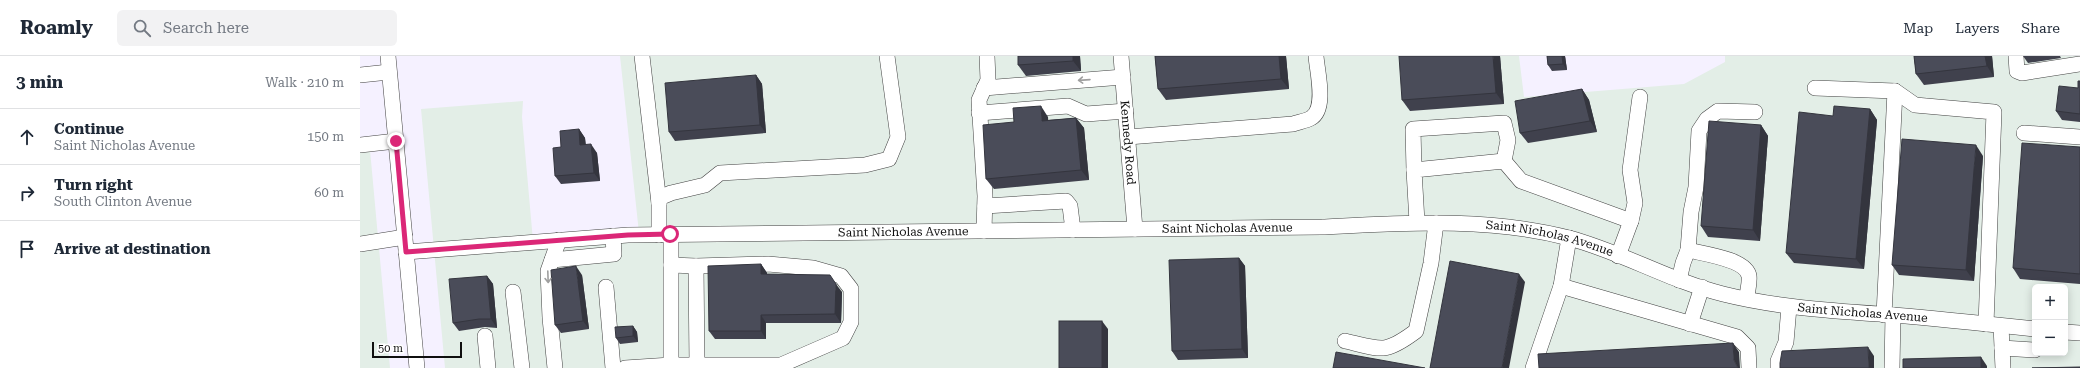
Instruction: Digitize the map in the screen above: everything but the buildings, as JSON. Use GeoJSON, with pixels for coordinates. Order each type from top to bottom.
{"type":"FeatureCollection","features":[{"type":"Feature","properties":{"kind":"street"},"geometry":{"type":"LineString","coordinates":[[388,56],[417,368]]}},
{"type":"Feature","properties":{"kind":"street"},"geometry":{"type":"LineString","coordinates":[[642,56],[659,203],[671,265],[671,364]]}},
{"type":"Feature","properties":{"kind":"street"},"geometry":{"type":"LineString","coordinates":[[659,203],[659,198],[704,185],[720,173],[865,165],[889,159],[898,137],[887,56]]}},
{"type":"Feature","properties":{"kind":"street"},"geometry":{"type":"LineString","coordinates":[[984,231],[985,206],[979,100],[988,80],[987,56]]}},
{"type":"Feature","properties":{"kind":"street","name":"Kennedy Road"},"geometry":{"type":"LineString","coordinates":[[1121,56],[1135,229]]}},
{"type":"Feature","properties":{"kind":"street"},"geometry":{"type":"LineString","coordinates":[[1128,137],[1293,124],[1310,119],[1319,106],[1320,94],[1316,56]]}},
{"type":"Feature","properties":{"kind":"street"},"geometry":{"type":"LineString","coordinates":[[2016,56],[2017,71],[2022,73],[2071,62]]}},
{"type":"Feature","properties":{"kind":"street"},"geometry":{"type":"LineString","coordinates":[[360,75],[389,72]]}},
{"type":"Feature","properties":{"kind":"street"},"geometry":{"type":"LineString","coordinates":[[984,88],[1123,77]]}},
{"type":"Feature","properties":{"kind":"street"},"geometry":{"type":"LineString","coordinates":[[1815,88],[1895,91],[1915,105],[1994,112],[1986,324]]}},
{"type":"Feature","properties":{"kind":"street"},"geometry":{"type":"LineString","coordinates":[[1892,368],[1888,315],[1895,91]]}},
{"type":"Feature","properties":{"kind":"street"},"geometry":{"type":"LineString","coordinates":[[1618,256],[1636,204],[1630,170],[1640,97]]}},
{"type":"Feature","properties":{"kind":"street"},"geometry":{"type":"LineString","coordinates":[[979,113],[1068,106],[1086,114],[1126,111]]}},
{"type":"Feature","properties":{"kind":"street"},"geometry":{"type":"LineString","coordinates":[[1679,280],[1682,263],[1688,250],[1691,212],[1696,187],[1699,131],[1707,119],[1718,111],[1755,112]]}},
{"type":"Feature","properties":{"kind":"street"},"geometry":{"type":"LineString","coordinates":[[1417,222],[1413,129],[1504,123],[1508,140],[1504,161]]}},
{"type":"Feature","properties":{"kind":"street"},"geometry":{"type":"LineString","coordinates":[[2024,133],[2080,138]]}},
{"type":"Feature","properties":{"kind":"street"},"geometry":{"type":"LineString","coordinates":[[360,145],[396,141]]}},
{"type":"Feature","properties":{"kind":"street"},"geometry":{"type":"LineString","coordinates":[[1504,161],[1521,181],[1631,221]]}},
{"type":"Feature","properties":{"kind":"street"},"geometry":{"type":"LineString","coordinates":[[1414,170],[1504,161]]}},
{"type":"Feature","properties":{"kind":"street"},"geometry":{"type":"LineString","coordinates":[[985,206],[1066,201],[1070,206],[1073,230]]}},
{"type":"Feature","properties":{"kind":"street","name":"Saint Nicholas Avenue"},"geometry":{"type":"LineString","coordinates":[[360,244],[405,245],[559,240],[665,234],[1322,227],[1417,222],[1492,226],[1569,238],[1702,288],[1789,307],[2032,329]]}},
{"type":"Feature","properties":{"kind":"street"},"geometry":{"type":"LineString","coordinates":[[1345,341],[1384,350],[1400,342],[1416,331],[1431,263],[1436,223]]}},
{"type":"Feature","properties":{"kind":"street"},"geometry":{"type":"LineString","coordinates":[[552,260],[614,254],[614,236]]}},
{"type":"Feature","properties":{"kind":"street"},"geometry":{"type":"LineString","coordinates":[[1533,368],[1560,286],[1569,238]]}},
{"type":"Feature","properties":{"kind":"street"},"geometry":{"type":"LineString","coordinates":[[555,368],[550,318],[548,271],[559,240]]}},
{"type":"Feature","properties":{"kind":"street"},"geometry":{"type":"LineString","coordinates":[[1688,250],[1736,262],[1744,266],[1749,276],[1747,298]]}},
{"type":"Feature","properties":{"kind":"street"},"geometry":{"type":"LineString","coordinates":[[625,368],[671,364],[781,365],[843,338],[852,322],[852,289],[840,276],[813,268],[768,264],[696,266],[671,265]]}},
{"type":"Feature","properties":{"kind":"street"},"geometry":{"type":"LineString","coordinates":[[696,266],[697,365]]}},
{"type":"Feature","properties":{"kind":"street"},"geometry":{"type":"LineString","coordinates":[[1560,286],[1737,337],[1748,348],[1750,368]]}},
{"type":"Feature","properties":{"kind":"street"},"geometry":{"type":"LineString","coordinates":[[606,288],[613,368]]}},
{"type":"Feature","properties":{"kind":"street"},"geometry":{"type":"LineString","coordinates":[[1690,324],[1702,288]]}},
{"type":"Feature","properties":{"kind":"street"},"geometry":{"type":"LineString","coordinates":[[513,292],[522,368]]}},
{"type":"Feature","properties":{"kind":"street"},"geometry":{"type":"LineString","coordinates":[[1778,368],[1778,361],[1786,342],[1789,307]]}},
{"type":"Feature","properties":{"kind":"street"},"geometry":{"type":"LineString","coordinates":[[2001,326],[2002,368]]}},
{"type":"Feature","properties":{"kind":"street"},"geometry":{"type":"LineString","coordinates":[[485,336],[488,368]]}},
{"type":"Feature","properties":{"kind":"street"},"geometry":{"type":"LineString","coordinates":[[2002,348],[2032,350]]}},
{"type":"Feature","properties":{"kind":"shaded area"},"geometry":{"type":"Polygon","coordinates":[[[620,56],[1519,56],[1524,97],[1684,84],[1725,62],[1725,56],[2080,56],[2080,368],[445,368],[421,109],[523,101],[522,117],[533,241],[639,233],[620,56]]]}},
{"type":"Feature","properties":{"kind":"shaded area"},"geometry":{"type":"Polygon","coordinates":[[[369,139],[390,368],[360,368],[360,140],[369,139]]]}},
{"type":"Feature","properties":{"kind":"route"},"geometry":{"type":"LineString","coordinates":[[396,141],[406,252],[628,235],[670,234]]}}]}
